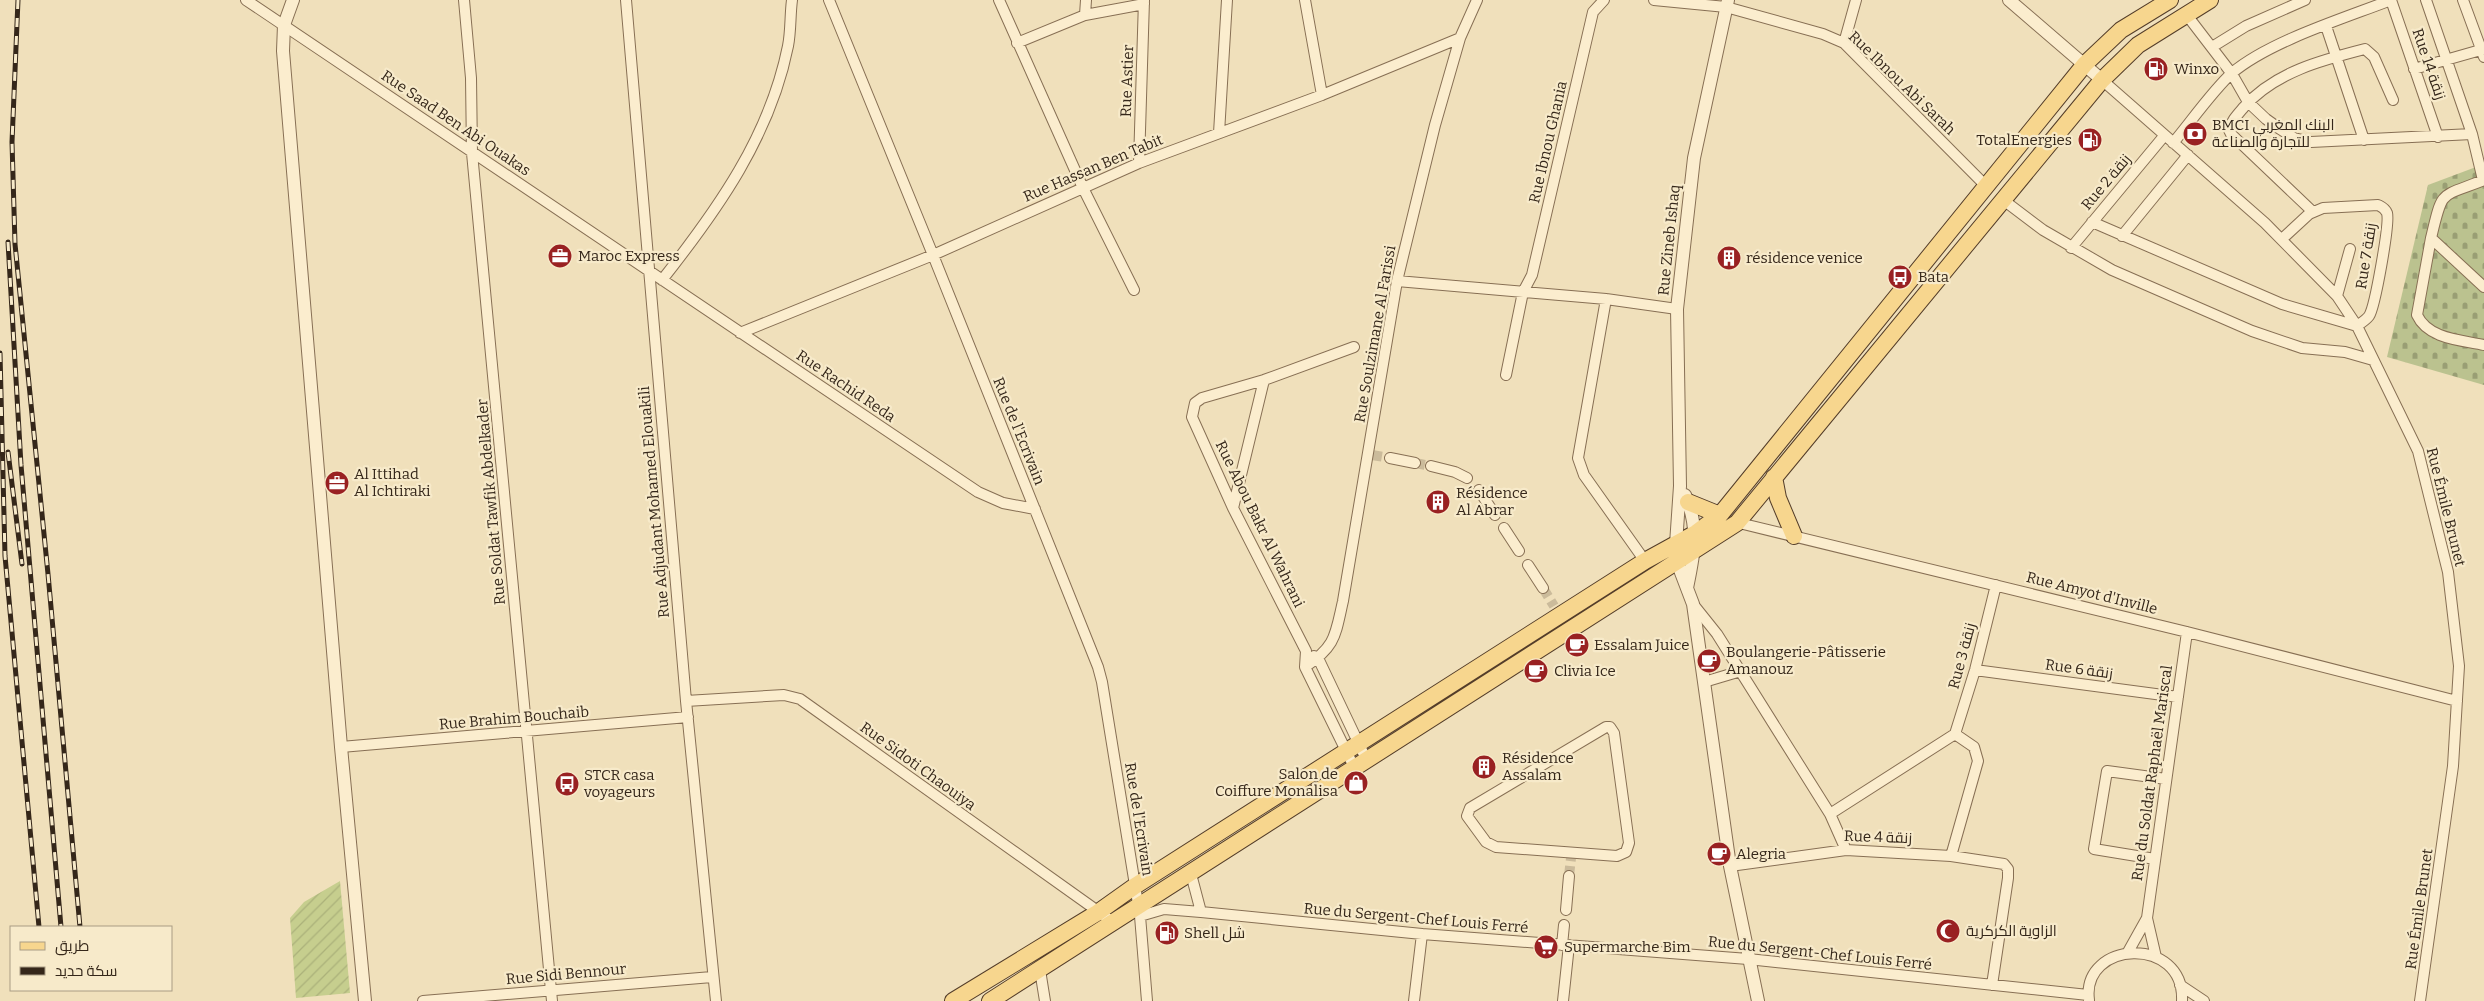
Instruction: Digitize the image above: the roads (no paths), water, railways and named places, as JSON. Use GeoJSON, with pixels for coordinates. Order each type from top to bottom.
{"type":"FeatureCollection","features":[{"type":"Feature","properties":{"kind":"main road"},"geometry":{"type":"LineString","coordinates":[[953,1001],[1097,912],[1352,748],[1557,610],[1696,533],[1720,515],[2085,64],[2121,30],[2170,0]]}},
{"type":"Feature","properties":{"kind":"main road"},"geometry":{"type":"LineString","coordinates":[[990,1001],[1114,922],[1139,911],[1192,874],[1695,552],[1737,523],[2002,199],[2102,80],[2138,45],[2210,0]]}},
{"type":"Feature","properties":{"kind":"main road"},"geometry":{"type":"LineString","coordinates":[[1774,477],[1778,498],[1794,536]]}},
{"type":"Feature","properties":{"kind":"main road"},"geometry":{"type":"LineString","coordinates":[[1688,502],[1720,515]]}},
{"type":"Feature","properties":{"kind":"street","name":"Rue Saad Ben Abi Ouakas"},"geometry":{"type":"LineString","coordinates":[[246,0],[649,271]]}},
{"type":"Feature","properties":{"kind":"street"},"geometry":{"type":"LineString","coordinates":[[293,0],[284,25],[284,51],[365,1001]]}},
{"type":"Feature","properties":{"kind":"street","name":"Rue Soldat Tawfik Abdelkader"},"geometry":{"type":"LineString","coordinates":[[464,0],[471,78],[472,153],[552,1001]]}},
{"type":"Feature","properties":{"kind":"street","name":"Rue Adjudant Mohamed Elouakili"},"geometry":{"type":"LineString","coordinates":[[626,0],[686,701],[712,977],[716,1001]]}},
{"type":"Feature","properties":{"kind":"street"},"geometry":{"type":"LineString","coordinates":[[662,280],[704,227],[752,150],[774,96],[788,45],[792,0]]}},
{"type":"Feature","properties":{"kind":"street","name":"Rue de l'Ecrivain"},"geometry":{"type":"LineString","coordinates":[[829,0],[1035,509],[1102,682],[1139,911],[1147,1001]]}},
{"type":"Feature","properties":{"kind":"street"},"geometry":{"type":"LineString","coordinates":[[998,0],[1083,188],[1134,290]]}},
{"type":"Feature","properties":{"kind":"street"},"geometry":{"type":"LineString","coordinates":[[1085,15],[1086,0]]}},
{"type":"Feature","properties":{"kind":"street"},"geometry":{"type":"LineString","coordinates":[[1219,133],[1227,0]]}},
{"type":"Feature","properties":{"kind":"street"},"geometry":{"type":"LineString","coordinates":[[1306,0],[1322,95]]}},
{"type":"Feature","properties":{"kind":"street","name":"Rue Soulzimane Al Farissi"},"geometry":{"type":"LineString","coordinates":[[1305,667],[1329,648],[1334,637],[1343,601],[1370,454],[1397,281],[1435,126],[1460,38],[1477,0]]}},
{"type":"Feature","properties":{"kind":"street","name":"Rue Ibnou Ghania"},"geometry":{"type":"LineString","coordinates":[[1506,375],[1523,292],[1532,274],[1593,12],[1604,0]]}},
{"type":"Feature","properties":{"kind":"street"},"geometry":{"type":"LineString","coordinates":[[1654,0],[1727,4]]}},
{"type":"Feature","properties":{"kind":"street"},"geometry":{"type":"LineString","coordinates":[[1844,43],[1856,0]]}},
{"type":"Feature","properties":{"kind":"street"},"geometry":{"type":"LineString","coordinates":[[2009,0],[2102,80]]}},
{"type":"Feature","properties":{"kind":"street"},"geometry":{"type":"LineString","coordinates":[[2212,47],[2254,22],[2305,0]]}},
{"type":"Feature","properties":{"kind":"street"},"geometry":{"type":"LineString","coordinates":[[2173,143],[2232,74],[2277,46],[2391,0]]}},
{"type":"Feature","properties":{"kind":"street","name":"Rue 14 زنقة"},"geometry":{"type":"LineString","coordinates":[[2391,0],[2438,137]]}},
{"type":"Feature","properties":{"kind":"street"},"geometry":{"type":"LineString","coordinates":[[2426,0],[2472,134],[2482,183],[2457,188],[2445,196],[2436,210],[2417,316],[2421,324],[2428,330],[2484,345]]}},
{"type":"Feature","properties":{"kind":"street"},"geometry":{"type":"LineString","coordinates":[[2414,68],[2483,51],[2463,0]]}},
{"type":"Feature","properties":{"kind":"street"},"geometry":{"type":"LineString","coordinates":[[1017,43],[1085,15],[1144,2]]}},
{"type":"Feature","properties":{"kind":"street","name":"Rue Astier"},"geometry":{"type":"LineString","coordinates":[[1139,163],[1144,2]]}},
{"type":"Feature","properties":{"kind":"street","name":"Rue Ibnou Abi Sarah"},"geometry":{"type":"LineString","coordinates":[[1727,4],[1823,34],[1844,43],[1986,186]]}},
{"type":"Feature","properties":{"kind":"street","name":"Rue Zineb Ishaq"},"geometry":{"type":"LineString","coordinates":[[1727,4],[1694,158],[1677,309],[1680,486],[1676,544],[1677,562],[1693,604],[1730,866],[1758,1001]]}},
{"type":"Feature","properties":{"kind":"street"},"geometry":{"type":"LineString","coordinates":[[2186,14],[2232,74],[2248,102],[2266,119],[2294,138],[2311,142],[2472,134]]}},
{"type":"Feature","properties":{"kind":"street"},"geometry":{"type":"LineString","coordinates":[[2326,26],[2364,140]]}},
{"type":"Feature","properties":{"kind":"street","name":"Rue Hassan Ben Tabit"},"geometry":{"type":"LineString","coordinates":[[740,333],[933,255],[1139,163],[1322,95],[1460,38]]}},
{"type":"Feature","properties":{"kind":"street"},"geometry":{"type":"LineString","coordinates":[[2282,239],[2313,212],[2231,134],[2230,125],[2248,102],[2295,70],[2336,56],[2366,49],[2369,50],[2392,100]]}},
{"type":"Feature","properties":{"kind":"street","name":"Rue Émile Brunet"},"geometry":{"type":"LineString","coordinates":[[2102,80],[2282,239],[2337,296],[2357,326],[2418,451],[2428,484],[2448,572],[2454,610],[2459,666],[2452,775],[2420,1001]]}},
{"type":"Feature","properties":{"kind":"street","name":"Rue 2 زنقة"},"geometry":{"type":"LineString","coordinates":[[2071,248],[2164,136]]}},
{"type":"Feature","properties":{"kind":"street"},"geometry":{"type":"LineString","coordinates":[[2122,236],[2188,155]]}},
{"type":"Feature","properties":{"kind":"street"},"geometry":{"type":"LineString","coordinates":[[2002,199],[2071,248],[2112,270],[2252,331],[2302,348],[2345,352],[2373,360]]}},
{"type":"Feature","properties":{"kind":"street","name":"Rue 7 زنقة"},"geometry":{"type":"LineString","coordinates":[[2313,212],[2323,208],[2378,206],[2385,210],[2387,214],[2373,305],[2368,316],[2357,326]]}},
{"type":"Feature","properties":{"kind":"street"},"geometry":{"type":"LineString","coordinates":[[2092,222],[2282,304],[2357,326]]}},
{"type":"Feature","properties":{"kind":"street"},"geometry":{"type":"LineString","coordinates":[[2431,238],[2484,287]]}},
{"type":"Feature","properties":{"kind":"street"},"geometry":{"type":"LineString","coordinates":[[2337,296],[2350,250]]}},
{"type":"Feature","properties":{"kind":"street","name":"Rue Rachid Reda"},"geometry":{"type":"LineString","coordinates":[[649,271],[978,492],[1003,503],[1035,509]]}},
{"type":"Feature","properties":{"kind":"street"},"geometry":{"type":"LineString","coordinates":[[1397,281],[1606,299],[1677,309]]}},
{"type":"Feature","properties":{"kind":"street"},"geometry":{"type":"LineString","coordinates":[[1606,299],[1578,458],[1584,476],[1646,561]]}},
{"type":"Feature","properties":{"kind":"street"},"geometry":{"type":"LineString","coordinates":[[1233,508],[1264,380],[1354,347]]}},
{"type":"Feature","properties":{"kind":"street","name":"Rue Abou Bakr Al Wahrani"},"geometry":{"type":"LineString","coordinates":[[1264,380],[1202,398],[1192,408],[1192,417],[1233,508],[1306,651]]}},
{"type":"Feature","properties":{"kind":"street"},"geometry":{"type":"LineString","coordinates":[[1390,458],[1415,463]]}},
{"type":"Feature","properties":{"kind":"street"},"geometry":{"type":"LineString","coordinates":[[1431,466],[1455,472],[1467,478]]}},
{"type":"Feature","properties":{"kind":"street","name":"Rue Zineb Ishaq"},"geometry":{"type":"LineString","coordinates":[[1680,486],[1688,502],[1696,533],[1695,552],[1687,588]]}},
{"type":"Feature","properties":{"kind":"street"},"geometry":{"type":"LineString","coordinates":[[1479,490],[1496,515]]}},
{"type":"Feature","properties":{"kind":"street","name":"Rue Amyot d'Inville"},"geometry":{"type":"LineString","coordinates":[[1720,515],[1737,523],[1996,584],[2458,701]]}},
{"type":"Feature","properties":{"kind":"street"},"geometry":{"type":"LineString","coordinates":[[1504,528],[1519,551]]}},
{"type":"Feature","properties":{"kind":"street"},"geometry":{"type":"LineString","coordinates":[[1528,565],[1543,588]]}},
{"type":"Feature","properties":{"kind":"street","name":"Rue 3 زنقة"},"geometry":{"type":"LineString","coordinates":[[1955,734],[1975,670],[1996,584]]}},
{"type":"Feature","properties":{"kind":"street"},"geometry":{"type":"LineString","coordinates":[[1693,604],[1717,634],[1830,814],[1846,850]]}},
{"type":"Feature","properties":{"kind":"street","name":"Rue du Soldat Raphaël Mariscal"},"geometry":{"type":"LineString","coordinates":[[2156,957],[2147,918],[2187,632]]}},
{"type":"Feature","properties":{"kind":"street"},"geometry":{"type":"LineString","coordinates":[[1306,651],[1318,658],[1352,748],[1361,765],[1305,667],[1306,651]]}},
{"type":"Feature","properties":{"kind":"street","name":"Rue 6 زنقة"},"geometry":{"type":"LineString","coordinates":[[1975,670],[2178,697]]}},
{"type":"Feature","properties":{"kind":"street"},"geometry":{"type":"LineString","coordinates":[[1704,682],[1741,671]]}},
{"type":"Feature","properties":{"kind":"street","name":"Rue Sidoti Chaouiya"},"geometry":{"type":"LineString","coordinates":[[686,701],[784,695],[800,699],[1097,912],[1114,922]]}},
{"type":"Feature","properties":{"kind":"street","name":"Rue Brahim Bouchaib"},"geometry":{"type":"LineString","coordinates":[[342,747],[688,717]]}},
{"type":"Feature","properties":{"kind":"street"},"geometry":{"type":"LineString","coordinates":[[1610,727],[1614,733],[1628,848],[1626,852],[1617,856],[1571,855],[1492,846],[1484,840],[1468,818],[1467,812],[1603,728],[1610,727]]}},
{"type":"Feature","properties":{"kind":"street"},"geometry":{"type":"LineString","coordinates":[[1830,814],[1955,734],[1974,747],[1978,761],[1951,856]]}},
{"type":"Feature","properties":{"kind":"street"},"geometry":{"type":"LineString","coordinates":[[2155,859],[2094,849],[2107,771],[2166,779]]}},
{"type":"Feature","properties":{"kind":"street","name":"Rue 4 زنقة"},"geometry":{"type":"LineString","coordinates":[[1730,866],[1846,850],[1951,856],[2004,864],[2008,870],[2008,878],[1992,985]]}},
{"type":"Feature","properties":{"kind":"street"},"geometry":{"type":"LineString","coordinates":[[1192,874],[1201,912]]}},
{"type":"Feature","properties":{"kind":"street"},"geometry":{"type":"LineString","coordinates":[[1566,910],[1569,876]]}},
{"type":"Feature","properties":{"kind":"street","name":"Rue du Sergent-Chef Louis Ferré"},"geometry":{"type":"LineString","coordinates":[[1139,911],[1164,909],[1422,934],[1748,959],[1992,985],[2088,998]]}},
{"type":"Feature","properties":{"kind":"street","name":"Rue du Soldat Raphaël Mariscal"},"geometry":{"type":"LineString","coordinates":[[2128,952],[2147,918]]}},
{"type":"Feature","properties":{"kind":"street"},"geometry":{"type":"LineString","coordinates":[[1563,1001],[1564,924]]}},
{"type":"Feature","properties":{"kind":"street"},"geometry":{"type":"LineString","coordinates":[[1414,1001],[1422,934]]}},
{"type":"Feature","properties":{"kind":"street"},"geometry":{"type":"LineString","coordinates":[[2088,998],[2090,985],[2100,967],[2108,960],[2128,952],[2142,952],[2156,957],[2170,968],[2180,985],[2182,1001]]}},
{"type":"Feature","properties":{"kind":"street"},"geometry":{"type":"LineString","coordinates":[[1040,970],[1045,1001]]}},
{"type":"Feature","properties":{"kind":"street","name":"Rue Sidi Bennour"},"geometry":{"type":"LineString","coordinates":[[423,1001],[712,977]]}},
{"type":"Feature","properties":{"kind":"street"},"geometry":{"type":"LineString","coordinates":[[2180,985],[2204,1001]]}},
{"type":"Feature","properties":{"kind":"tunnel"},"geometry":{"type":"LineString","coordinates":[[1372,455],[1390,458]]}},
{"type":"Feature","properties":{"kind":"tunnel"},"geometry":{"type":"LineString","coordinates":[[1415,463],[1431,466]]}},
{"type":"Feature","properties":{"kind":"tunnel"},"geometry":{"type":"LineString","coordinates":[[1543,588],[1554,606]]}},
{"type":"Feature","properties":{"kind":"tunnel"},"geometry":{"type":"LineString","coordinates":[[1569,876],[1571,858]]}},
{"type":"Feature","properties":{"kind":"railway"},"geometry":{"type":"LineString","coordinates":[[18,0],[12,142],[15,244],[48,574],[80,926]]}},
{"type":"Feature","properties":{"kind":"railway"},"geometry":{"type":"LineString","coordinates":[[8,242],[21,465],[61,926]]}},
{"type":"Feature","properties":{"kind":"railway"},"geometry":{"type":"LineString","coordinates":[[0,353],[5,556],[39,926]]}},
{"type":"Feature","properties":{"kind":"railway"},"geometry":{"type":"LineString","coordinates":[[8,452],[22,564]]}},
{"type":"Feature","properties":{"kind":"place","name":"Winxo"},"geometry":{"type":"Point","coordinates":[2156,69]}},
{"type":"Feature","properties":{"kind":"place","name":"BMCI البنك المغربي للتجارة والصناعة"},"geometry":{"type":"Point","coordinates":[2195,134]}},
{"type":"Feature","properties":{"kind":"place","name":"TotalEnergies"},"geometry":{"type":"Point","coordinates":[2090,140]}},
{"type":"Feature","properties":{"kind":"place","name":"Maroc Express"},"geometry":{"type":"Point","coordinates":[560,256]}},
{"type":"Feature","properties":{"kind":"place","name":"résidence venice"},"geometry":{"type":"Point","coordinates":[1729,258]}},
{"type":"Feature","properties":{"kind":"place","name":"Bata"},"geometry":{"type":"Point","coordinates":[1900,277]}},
{"type":"Feature","properties":{"kind":"place","name":"Al Ittihad Al Ichtiraki"},"geometry":{"type":"Point","coordinates":[337,483]}},
{"type":"Feature","properties":{"kind":"place","name":"Résidence Al Abrar"},"geometry":{"type":"Point","coordinates":[1438,502]}},
{"type":"Feature","properties":{"kind":"place","name":"Essalam Juice"},"geometry":{"type":"Point","coordinates":[1577,645]}},
{"type":"Feature","properties":{"kind":"place","name":"Boulangerie-Pâtisserie Amanouz"},"geometry":{"type":"Point","coordinates":[1709,661]}},
{"type":"Feature","properties":{"kind":"place","name":"Clivia Ice"},"geometry":{"type":"Point","coordinates":[1536,671]}},
{"type":"Feature","properties":{"kind":"place","name":"Résidence Assalam"},"geometry":{"type":"Point","coordinates":[1484,767]}},
{"type":"Feature","properties":{"kind":"place","name":"Salon de Coiffure Monalisa"},"geometry":{"type":"Point","coordinates":[1356,783]}},
{"type":"Feature","properties":{"kind":"place","name":"STCR casa voyageurs"},"geometry":{"type":"Point","coordinates":[567,784]}},
{"type":"Feature","properties":{"kind":"place","name":"Alegria"},"geometry":{"type":"Point","coordinates":[1719,854]}},
{"type":"Feature","properties":{"kind":"place","name":"الزاوية الكركرية"},"geometry":{"type":"Point","coordinates":[1948,931]}},
{"type":"Feature","properties":{"kind":"place","name":"Shell شل"},"geometry":{"type":"Point","coordinates":[1167,933]}},
{"type":"Feature","properties":{"kind":"place","name":"Supermarche Bim"},"geometry":{"type":"Point","coordinates":[1546,947]}}]}
